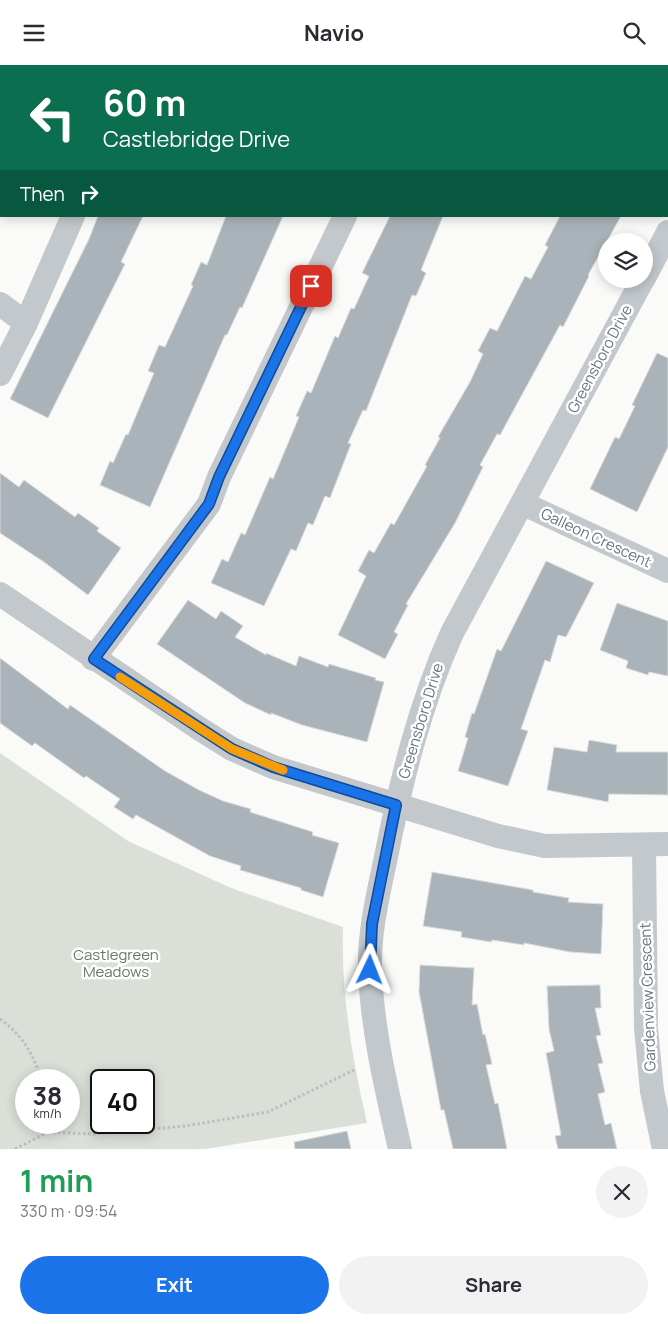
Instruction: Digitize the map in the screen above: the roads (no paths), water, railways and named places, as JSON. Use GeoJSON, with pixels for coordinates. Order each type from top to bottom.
{"type":"FeatureCollection","features":[{"type":"Feature","properties":{"kind":"street"},"geometry":{"type":"LineString","coordinates":[[0,374],[26,323],[73,217]]}},
{"type":"Feature","properties":{"kind":"street"},"geometry":{"type":"LineString","coordinates":[[94,659],[209,504],[219,477],[345,217]]}},
{"type":"Feature","properties":{"kind":"street","name":"Greensboro Drive"},"geometry":{"type":"LineString","coordinates":[[653,263],[667,238]]}},
{"type":"Feature","properties":{"kind":"street","name":"Greensboro Drive"},"geometry":{"type":"LineString","coordinates":[[400,1149],[386,1080],[370,970],[372,924],[396,805],[428,689],[452,633],[524,504],[639,288]]}},
{"type":"Feature","properties":{"kind":"street"},"geometry":{"type":"LineString","coordinates":[[0,304],[26,323]]}},
{"type":"Feature","properties":{"kind":"street","name":"Galleon Crescent"},"geometry":{"type":"LineString","coordinates":[[524,504],[668,571]]}},
{"type":"Feature","properties":{"kind":"street"},"geometry":{"type":"LineString","coordinates":[[0,594],[94,659],[232,749],[273,767],[498,835],[545,846],[668,844]]}},
{"type":"Feature","properties":{"kind":"street","name":"Gardenview Crescent"},"geometry":{"type":"LineString","coordinates":[[644,845],[646,1027],[652,1091],[664,1149]]}},
{"type":"Feature","properties":{"kind":"park label","name":"Castlegreen Meadows"},"geometry":{"type":"Point","coordinates":[116,964]}}]}
